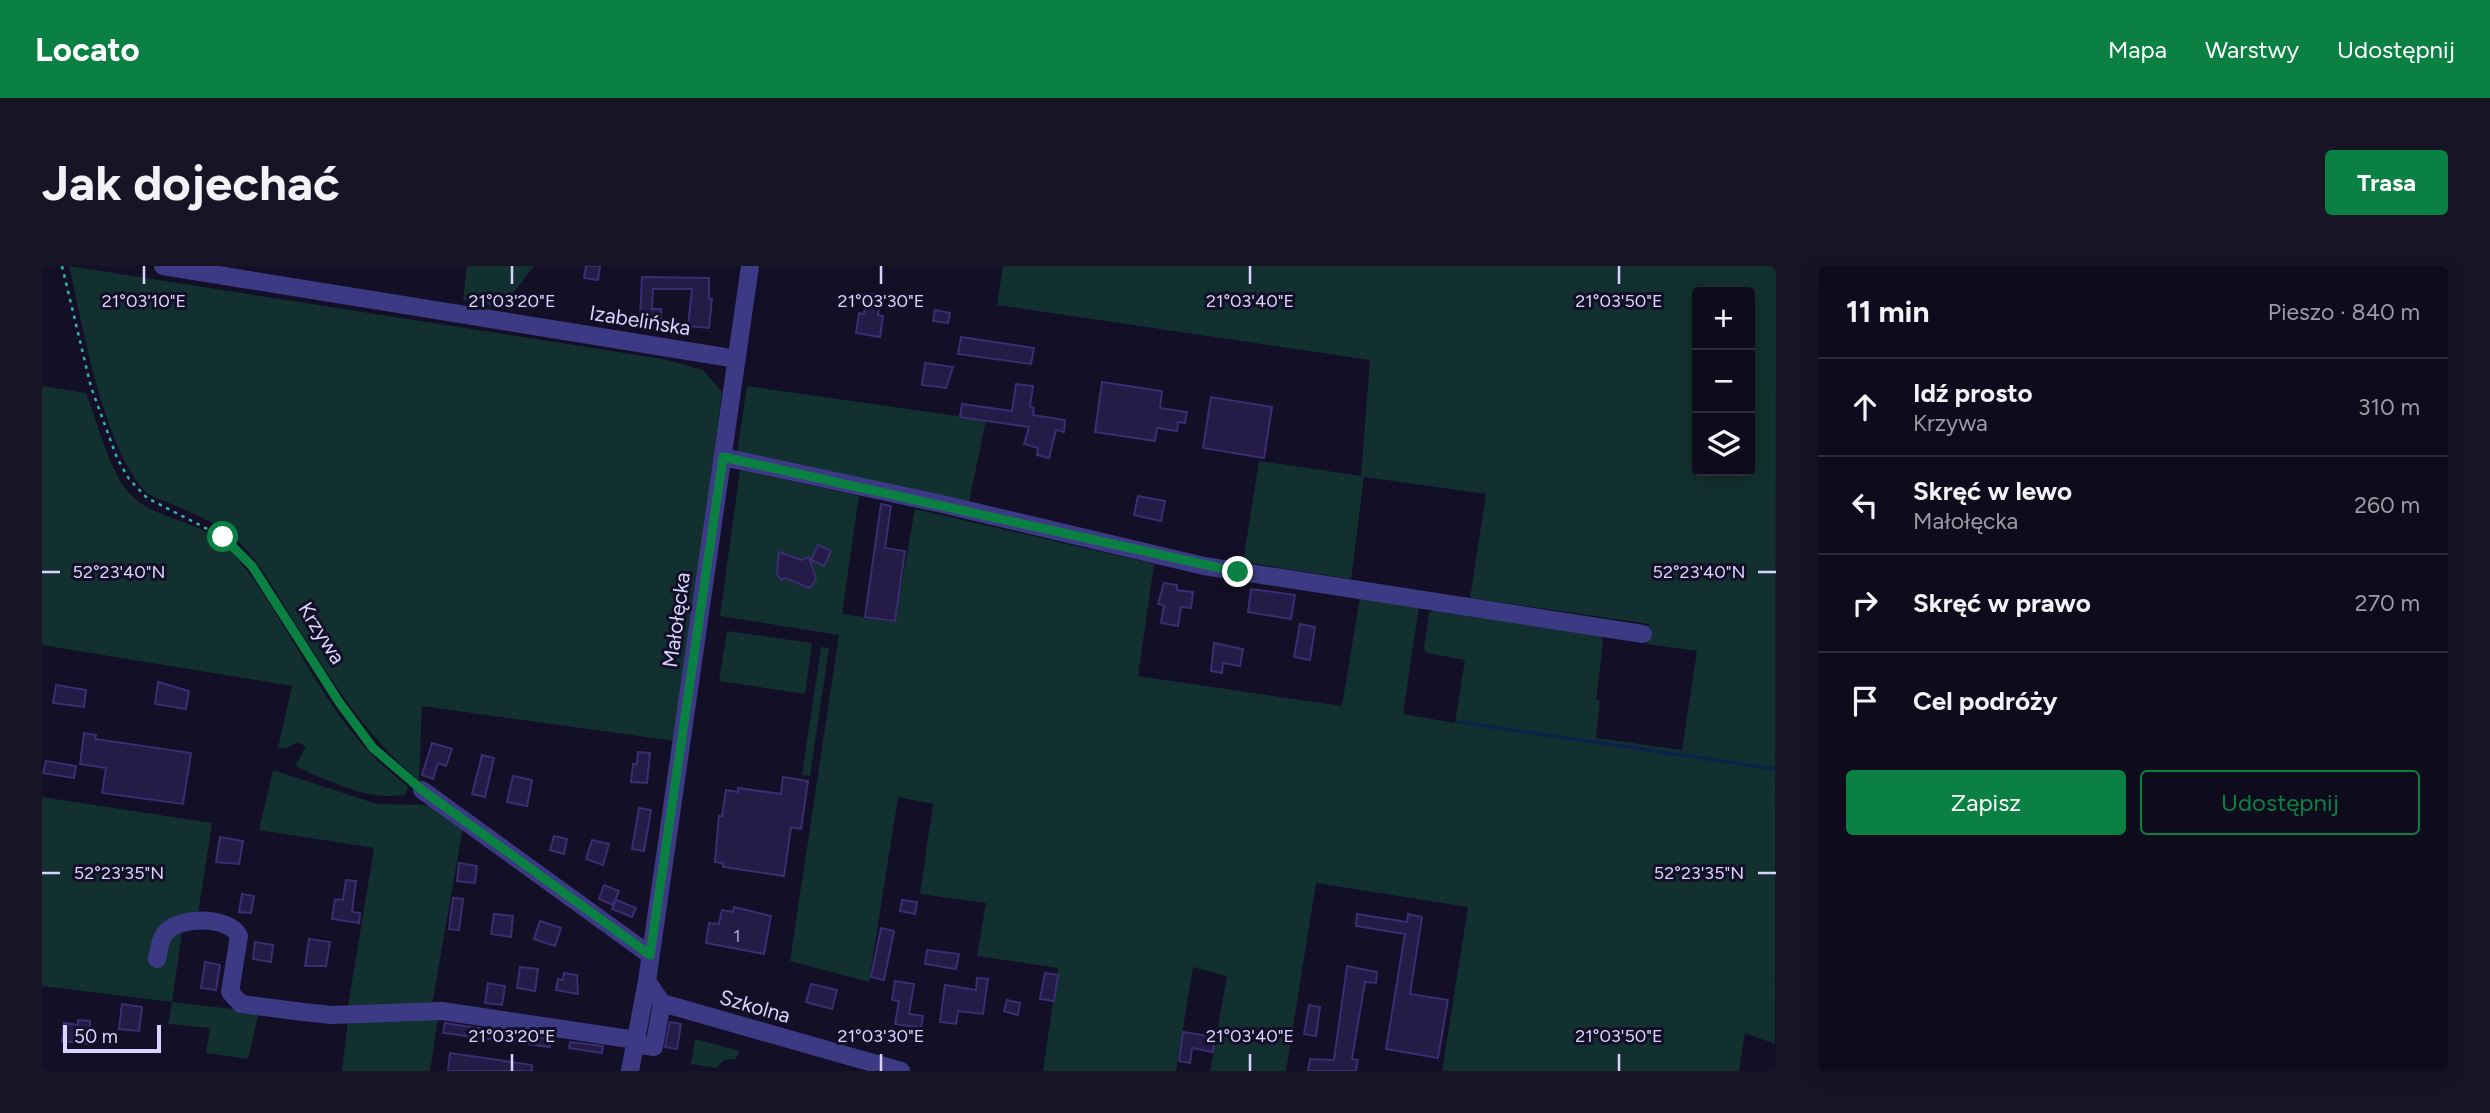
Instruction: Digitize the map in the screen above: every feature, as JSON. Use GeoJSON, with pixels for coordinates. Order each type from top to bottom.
{"type":"FeatureCollection","features":[{"type":"Feature","properties":{"kind":"street","name":"Izabelińska"},"geometry":{"type":"LineString","coordinates":[[163,266],[737,359]]}},
{"type":"Feature","properties":{"kind":"street","name":"Małołęcka"},"geometry":{"type":"LineString","coordinates":[[630,1071],[647,981],[750,266]]}},
{"type":"Feature","properties":{"kind":"street"},"geometry":{"type":"LineString","coordinates":[[723,457],[942,504],[1205,566],[1643,635]]}},
{"type":"Feature","properties":{"kind":"street"},"geometry":{"type":"LineString","coordinates":[[422,790],[650,955]]}},
{"type":"Feature","properties":{"kind":"street"},"geometry":{"type":"LineString","coordinates":[[157,959],[165,933],[174,926],[189,921],[214,923],[231,928],[239,936],[230,992],[241,1003],[332,1015],[442,1011],[654,1047],[662,1003],[647,981]]}},
{"type":"Feature","properties":{"kind":"street","name":"Szkolna"},"geometry":{"type":"LineString","coordinates":[[662,1003],[901,1071]]}},
{"type":"Feature","properties":{"kind":"path","name":"Krzywa"},"geometry":{"type":"LineString","coordinates":[[62,266],[92,387],[117,458],[129,479],[147,498],[223,537],[252,566],[339,702],[373,748],[422,790]]}},
{"type":"Feature","properties":{"kind":"green space"},"geometry":{"type":"Polygon","coordinates":[[[69,266],[663,359],[703,370],[722,392],[675,741],[422,706],[419,781],[382,745],[351,707],[251,555],[233,537],[214,524],[148,494],[133,475],[119,449],[97,387],[69,266]]]}},
{"type":"Feature","properties":{"kind":"green space"},"geometry":{"type":"Polygon","coordinates":[[[467,266],[534,266],[502,308],[463,300],[467,266]]]}},
{"type":"Feature","properties":{"kind":"green space"},"geometry":{"type":"Polygon","coordinates":[[[1003,266],[1776,266],[1775,1044],[1745,1033],[1739,1071],[1442,1071],[1468,907],[1316,883],[1286,1071],[1210,1071],[1227,976],[1193,967],[1176,1071],[1043,1071],[1058,968],[977,956],[986,903],[920,894],[933,804],[898,797],[869,982],[790,961],[839,635],[720,616],[740,470],[859,496],[842,614],[895,621],[915,509],[1154,564],[1138,676],[1342,706],[1360,597],[1419,606],[1403,714],[1455,723],[1465,660],[1427,653],[1424,648],[1429,613],[1435,608],[1600,632],[1603,643],[1596,700],[1600,701],[1596,738],[1682,750],[1697,651],[1647,644],[1649,624],[1470,598],[1486,494],[1364,477],[1351,579],[1243,562],[1259,461],[1361,476],[1370,360],[997,305],[1003,266]]]}},
{"type":"Feature","properties":{"kind":"green space"},"geometry":{"type":"Polygon","coordinates":[[[42,386],[86,393],[110,461],[131,495],[153,510],[206,532],[229,549],[264,595],[343,720],[372,755],[408,787],[406,794],[392,796],[364,793],[295,766],[306,747],[298,742],[286,748],[278,748],[292,686],[42,645],[42,386]]]}},
{"type":"Feature","properties":{"kind":"green space"},"geometry":{"type":"Polygon","coordinates":[[[747,386],[986,420],[969,502],[737,453],[747,386]]]}},
{"type":"Feature","properties":{"kind":"green space"},"geometry":{"type":"Polygon","coordinates":[[[727,631],[812,643],[805,694],[719,681],[727,631]]]}},
{"type":"Feature","properties":{"kind":"green space"},"geometry":{"type":"Polygon","coordinates":[[[821,647],[829,648],[810,776],[802,775],[821,647]]]}},
{"type":"Feature","properties":{"kind":"green space"},"geometry":{"type":"Polygon","coordinates":[[[273,770],[377,804],[432,805],[463,827],[432,1005],[347,1012],[374,848],[259,830],[273,770]]]}},
{"type":"Feature","properties":{"kind":"green space"},"geometry":{"type":"Polygon","coordinates":[[[42,797],[212,823],[196,927],[183,926],[172,1002],[42,986],[42,797]]]}},
{"type":"Feature","properties":{"kind":"green space"},"geometry":{"type":"Polygon","coordinates":[[[172,1002],[259,1012],[248,1059],[206,1053],[210,1028],[168,1024],[172,1002]]]}},
{"type":"Feature","properties":{"kind":"green space"},"geometry":{"type":"Polygon","coordinates":[[[438,1017],[430,1071],[342,1071],[348,1020],[438,1017]]]}},
{"type":"Feature","properties":{"kind":"green space"},"geometry":{"type":"Polygon","coordinates":[[[695,1039],[740,1051],[735,1059],[725,1060],[716,1068],[691,1064],[695,1039]]]}},
{"type":"Feature","properties":{"kind":"building"},"geometry":{"type":"Polygon","coordinates":[[[586,266],[600,266],[598,280],[584,278],[586,266]]]}},
{"type":"Feature","properties":{"kind":"building"},"geometry":{"type":"Polygon","coordinates":[[[642,277],[709,278],[709,299],[712,299],[709,328],[688,326],[692,289],[653,289],[652,309],[661,309],[661,319],[640,318],[642,277]]]}},
{"type":"Feature","properties":{"kind":"building"},"geometry":{"type":"Polygon","coordinates":[[[867,293],[881,295],[878,315],[883,316],[880,337],[856,333],[859,313],[864,314],[867,293]]]}},
{"type":"Feature","properties":{"kind":"building"},"geometry":{"type":"Polygon","coordinates":[[[935,310],[950,313],[948,323],[933,321],[935,310]]]}},
{"type":"Feature","properties":{"kind":"building"},"geometry":{"type":"Polygon","coordinates":[[[961,337],[1034,348],[1031,364],[958,354],[961,337]]]}},
{"type":"Feature","properties":{"kind":"building"},"geometry":{"type":"Polygon","coordinates":[[[925,363],[953,367],[946,388],[922,385],[925,363]]]}},
{"type":"Feature","properties":{"kind":"building"},"geometry":{"type":"Polygon","coordinates":[[[1102,382],[1162,391],[1160,408],[1187,412],[1185,423],[1178,422],[1177,431],[1157,428],[1155,441],[1095,432],[1102,382]]]}},
{"type":"Feature","properties":{"kind":"building"},"geometry":{"type":"Polygon","coordinates":[[[1016,384],[1033,386],[1030,407],[1034,408],[1033,415],[1065,420],[1064,432],[1056,430],[1049,458],[1037,455],[1038,448],[1024,444],[1029,427],[960,417],[962,404],[1012,411],[1016,384]]]}},
{"type":"Feature","properties":{"kind":"building"},"geometry":{"type":"Polygon","coordinates":[[[1211,397],[1272,407],[1264,458],[1203,448],[1211,397]]]}},
{"type":"Feature","properties":{"kind":"building"},"geometry":{"type":"Polygon","coordinates":[[[1138,496],[1165,501],[1161,521],[1134,515],[1138,496]]]}},
{"type":"Feature","properties":{"kind":"building"},"geometry":{"type":"Polygon","coordinates":[[[881,504],[891,506],[885,548],[905,551],[895,621],[865,617],[881,504]]]}},
{"type":"Feature","properties":{"kind":"building"},"geometry":{"type":"Polygon","coordinates":[[[818,545],[831,551],[824,566],[811,560],[818,545]]]}},
{"type":"Feature","properties":{"kind":"building"},"geometry":{"type":"Polygon","coordinates":[[[779,552],[802,560],[809,557],[816,579],[810,588],[785,578],[781,580],[777,574],[779,552]]]}},
{"type":"Feature","properties":{"kind":"building"},"geometry":{"type":"Polygon","coordinates":[[[1164,583],[1177,585],[1177,590],[1193,592],[1191,608],[1181,607],[1178,626],[1161,623],[1164,605],[1158,604],[1164,583]]]}},
{"type":"Feature","properties":{"kind":"building"},"geometry":{"type":"Polygon","coordinates":[[[1251,589],[1295,595],[1291,619],[1248,612],[1251,589]]]}},
{"type":"Feature","properties":{"kind":"building"},"geometry":{"type":"Polygon","coordinates":[[[1300,624],[1315,627],[1310,660],[1294,657],[1300,624]]]}},
{"type":"Feature","properties":{"kind":"building"},"geometry":{"type":"Polygon","coordinates":[[[1214,643],[1243,649],[1240,666],[1223,663],[1222,673],[1211,671],[1214,643]]]}},
{"type":"Feature","properties":{"kind":"building"},"geometry":{"type":"Polygon","coordinates":[[[158,682],[189,691],[186,709],[155,704],[158,682]]]}},
{"type":"Feature","properties":{"kind":"building"},"geometry":{"type":"Polygon","coordinates":[[[56,685],[86,690],[84,707],[53,703],[56,685]]]}},
{"type":"Feature","properties":{"kind":"building"},"geometry":{"type":"Polygon","coordinates":[[[84,733],[96,735],[95,739],[191,753],[183,804],[102,793],[106,768],[80,764],[84,733]]]}},
{"type":"Feature","properties":{"kind":"building"},"geometry":{"type":"Polygon","coordinates":[[[432,743],[452,749],[446,766],[438,763],[433,779],[422,775],[432,743]]]}},
{"type":"Feature","properties":{"kind":"building"},"geometry":{"type":"Polygon","coordinates":[[[638,752],[650,753],[647,783],[631,782],[633,764],[637,764],[638,752]]]}},
{"type":"Feature","properties":{"kind":"building"},"geometry":{"type":"Polygon","coordinates":[[[482,755],[494,758],[485,797],[472,794],[482,755]]]}},
{"type":"Feature","properties":{"kind":"building"},"geometry":{"type":"Polygon","coordinates":[[[46,761],[76,766],[74,778],[43,773],[46,761]]]}},
{"type":"Feature","properties":{"kind":"building"},"geometry":{"type":"Polygon","coordinates":[[[513,776],[532,780],[527,806],[507,802],[513,776]]]}},
{"type":"Feature","properties":{"kind":"building"},"geometry":{"type":"Polygon","coordinates":[[[783,777],[808,781],[801,829],[791,827],[784,876],[723,867],[723,863],[715,862],[719,816],[722,816],[726,790],[738,792],[738,788],[781,794],[783,777]]]}},
{"type":"Feature","properties":{"kind":"building"},"geometry":{"type":"Polygon","coordinates":[[[639,808],[651,810],[644,851],[632,849],[639,808]]]}},
{"type":"Feature","properties":{"kind":"building"},"geometry":{"type":"Polygon","coordinates":[[[554,836],[567,839],[564,854],[550,850],[554,836]]]}},
{"type":"Feature","properties":{"kind":"building"},"geometry":{"type":"Polygon","coordinates":[[[220,837],[243,841],[239,864],[216,862],[220,837]]]}},
{"type":"Feature","properties":{"kind":"building"},"geometry":{"type":"Polygon","coordinates":[[[592,840],[609,844],[603,865],[586,859],[592,840]]]}},
{"type":"Feature","properties":{"kind":"building"},"geometry":{"type":"Polygon","coordinates":[[[459,863],[477,866],[475,883],[457,881],[459,863]]]}},
{"type":"Feature","properties":{"kind":"building"},"geometry":{"type":"Polygon","coordinates":[[[346,880],[356,881],[352,912],[360,913],[359,923],[332,919],[335,899],[343,900],[346,880]]]}},
{"type":"Feature","properties":{"kind":"building"},"geometry":{"type":"Polygon","coordinates":[[[604,885],[619,891],[613,905],[599,899],[604,885]]]}},
{"type":"Feature","properties":{"kind":"building"},"geometry":{"type":"Polygon","coordinates":[[[242,894],[254,896],[251,913],[239,912],[242,894]]]}},
{"type":"Feature","properties":{"kind":"building"},"geometry":{"type":"Polygon","coordinates":[[[453,898],[463,899],[459,930],[449,929],[453,898]]]}},
{"type":"Feature","properties":{"kind":"building"},"geometry":{"type":"Polygon","coordinates":[[[616,900],[636,908],[632,917],[612,909],[616,900]]]}},
{"type":"Feature","properties":{"kind":"building"},"geometry":{"type":"Polygon","coordinates":[[[902,900],[917,902],[915,914],[900,911],[902,900]]]}},
{"type":"Feature","properties":{"kind":"building"},"geometry":{"type":"Polygon","coordinates":[[[734,907],[771,916],[764,954],[706,943],[709,923],[719,924],[722,910],[733,912],[734,907]]]}},
{"type":"Feature","properties":{"kind":"building"},"geometry":{"type":"Polygon","coordinates":[[[494,914],[513,916],[511,937],[491,934],[494,914]]]}},
{"type":"Feature","properties":{"kind":"building"},"geometry":{"type":"Polygon","coordinates":[[[1357,914],[1407,922],[1408,914],[1422,917],[1410,994],[1448,1000],[1438,1058],[1386,1049],[1405,934],[1356,926],[1357,914]]]}},
{"type":"Feature","properties":{"kind":"building"},"geometry":{"type":"Polygon","coordinates":[[[540,921],[561,928],[555,946],[534,939],[540,921]]]}},
{"type":"Feature","properties":{"kind":"building"},"geometry":{"type":"Polygon","coordinates":[[[881,928],[894,931],[884,980],[871,977],[881,928]]]}},
{"type":"Feature","properties":{"kind":"building"},"geometry":{"type":"Polygon","coordinates":[[[309,939],[330,942],[326,966],[305,966],[309,939]]]}},
{"type":"Feature","properties":{"kind":"building"},"geometry":{"type":"Polygon","coordinates":[[[255,942],[273,945],[271,962],[253,959],[255,942]]]}},
{"type":"Feature","properties":{"kind":"building"},"geometry":{"type":"Polygon","coordinates":[[[927,950],[959,954],[956,969],[925,964],[927,950]]]}},
{"type":"Feature","properties":{"kind":"building"},"geometry":{"type":"Polygon","coordinates":[[[205,962],[220,965],[216,990],[201,988],[205,962]]]}},
{"type":"Feature","properties":{"kind":"building"},"geometry":{"type":"Polygon","coordinates":[[[1347,966],[1377,972],[1376,983],[1365,982],[1352,1059],[1358,1060],[1356,1071],[1308,1071],[1310,1059],[1334,1060],[1347,966]]]}},
{"type":"Feature","properties":{"kind":"building"},"geometry":{"type":"Polygon","coordinates":[[[520,967],[538,969],[535,991],[517,988],[520,967]]]}},
{"type":"Feature","properties":{"kind":"building"},"geometry":{"type":"Polygon","coordinates":[[[564,973],[577,975],[578,994],[556,990],[558,979],[563,980],[564,973]]]}},
{"type":"Feature","properties":{"kind":"building"},"geometry":{"type":"Polygon","coordinates":[[[1045,973],[1058,975],[1054,1001],[1040,999],[1045,973]]]}},
{"type":"Feature","properties":{"kind":"building"},"geometry":{"type":"Polygon","coordinates":[[[977,978],[988,979],[983,1014],[958,1011],[956,1024],[940,1022],[945,985],[976,990],[977,978]]]}},
{"type":"Feature","properties":{"kind":"building"},"geometry":{"type":"Polygon","coordinates":[[[895,981],[914,984],[909,1014],[923,1016],[921,1028],[895,1024],[899,1001],[892,1000],[895,981]]]}},
{"type":"Feature","properties":{"kind":"building"},"geometry":{"type":"Polygon","coordinates":[[[488,983],[505,986],[502,1005],[485,1003],[488,983]]]}},
{"type":"Feature","properties":{"kind":"building"},"geometry":{"type":"Polygon","coordinates":[[[811,984],[837,990],[832,1009],[806,1002],[811,984]]]}},
{"type":"Feature","properties":{"kind":"building"},"geometry":{"type":"Polygon","coordinates":[[[1007,1000],[1020,1003],[1018,1015],[1004,1011],[1007,1000]]]}},
{"type":"Feature","properties":{"kind":"building"},"geometry":{"type":"Polygon","coordinates":[[[122,1004],[142,1007],[139,1031],[119,1029],[122,1004]]]}},
{"type":"Feature","properties":{"kind":"building"},"geometry":{"type":"Polygon","coordinates":[[[1309,1005],[1320,1007],[1316,1036],[1304,1034],[1309,1005]]]}},
{"type":"Feature","properties":{"kind":"building"},"geometry":{"type":"Polygon","coordinates":[[[78,1020],[90,1021],[90,1044],[62,1041],[64,1023],[78,1025],[78,1020]]]}},
{"type":"Feature","properties":{"kind":"building"},"geometry":{"type":"Polygon","coordinates":[[[670,1022],[681,1024],[677,1049],[665,1047],[670,1022]]]}},
{"type":"Feature","properties":{"kind":"building"},"geometry":{"type":"Polygon","coordinates":[[[445,1023],[550,1039],[550,1047],[443,1033],[445,1023]]]}},
{"type":"Feature","properties":{"kind":"building"},"geometry":{"type":"Polygon","coordinates":[[[1183,1032],[1215,1037],[1213,1052],[1192,1048],[1190,1063],[1179,1061],[1183,1032]]]}},
{"type":"Feature","properties":{"kind":"building"},"geometry":{"type":"Polygon","coordinates":[[[570,1042],[603,1046],[602,1053],[569,1048],[570,1042]]]}},
{"type":"Feature","properties":{"kind":"building"},"geometry":{"type":"Polygon","coordinates":[[[450,1053],[532,1065],[532,1071],[448,1071],[450,1053]]]}},
{"type":"Feature","properties":{"kind":"waterway"},"geometry":{"type":"LineString","coordinates":[[1459,722],[1776,769]]}},
{"type":"Feature","properties":{"kind":"route"},"geometry":{"type":"LineString","coordinates":[[223,537],[252,566],[339,702],[373,748],[392,767],[487,839],[650,955],[723,457],[1238,572]]}}]}
